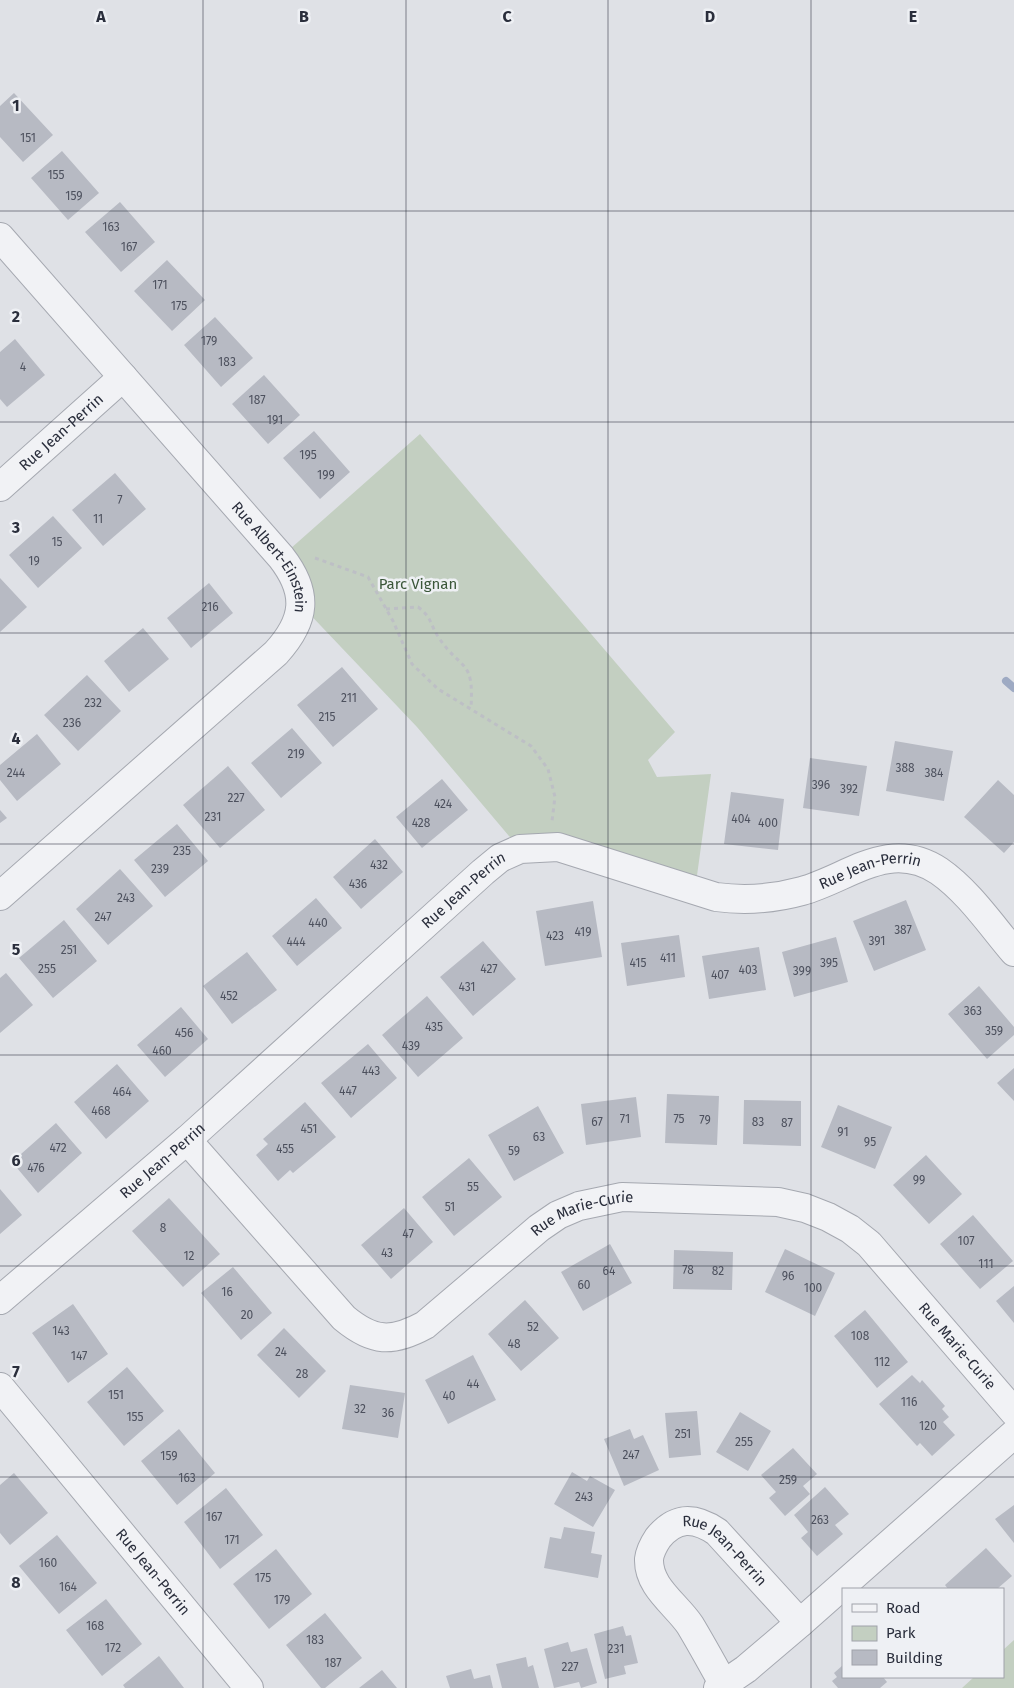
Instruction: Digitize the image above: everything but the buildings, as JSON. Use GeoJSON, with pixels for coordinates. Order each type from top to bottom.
{"type":"FeatureCollection","features":[{"type":"Feature","properties":{"kind":"street","name":"Rue Albert-Einstein"},"geometry":{"type":"LineString","coordinates":[[0,237],[293,573],[300,590],[302,606],[296,625],[283,646],[0,896]]}},
{"type":"Feature","properties":{"kind":"street","name":"Rue Jean-Perrin"},"geometry":{"type":"LineString","coordinates":[[0,487],[124,377]]}},
{"type":"Feature","properties":{"kind":"street","name":"Rue Jean-Perrin"},"geometry":{"type":"LineString","coordinates":[[0,1300],[188,1140],[483,872],[500,858],[520,849],[558,847],[716,897],[740,900],[760,900],[805,890],[879,860],[900,859],[921,862],[939,871],[956,886],[1014,952]]}},
{"type":"Feature","properties":{"kind":"street","name":"Rue Marie-Curie"},"geometry":{"type":"LineString","coordinates":[[188,1140],[344,1318],[360,1331],[374,1336],[391,1337],[409,1333],[425,1325],[539,1228],[558,1215],[585,1204],[622,1197],[778,1202],[805,1208],[850,1229],[869,1244],[1014,1412]]}},
{"type":"Feature","properties":{"kind":"street","name":"Rue Jean-Perrin"},"geometry":{"type":"LineString","coordinates":[[0,1387],[249,1688]]}},
{"type":"Feature","properties":{"kind":"street","name":"Rue Jean-Perrin"},"geometry":{"type":"LineString","coordinates":[[800,1623],[717,1532],[705,1524],[692,1520],[682,1520],[664,1530],[654,1544],[649,1558],[651,1573],[659,1588],[688,1623],[721,1686],[800,1623],[1014,1434]]}},
{"type":"Feature","properties":{"kind":"path"},"geometry":{"type":"LineString","coordinates":[[293,573],[314,557],[368,577],[386,609],[412,664],[438,689],[531,746],[548,768],[555,797],[549,847]]}},
{"type":"Feature","properties":{"kind":"path"},"geometry":{"type":"LineString","coordinates":[[386,609],[418,607],[429,615],[439,638],[467,667],[473,683],[471,708]]}},
{"type":"Feature","properties":{"kind":"green space","name":"Parc Vignan"},"geometry":{"type":"Polygon","coordinates":[[[420,434],[675,732],[648,760],[657,777],[711,774],[695,890],[520,849],[417,727],[302,606],[281,557],[420,434]]]}},
{"type":"Feature","properties":{"kind":"green space"},"geometry":{"type":"Polygon","coordinates":[[[1014,1640],[1014,1688],[962,1688],[973,1678],[1004,1678],[1004,1649],[1014,1640]]]}},
{"type":"Feature","properties":{"kind":"waterway"},"geometry":{"type":"LineString","coordinates":[[1006,681],[1014,688]]}}]}
